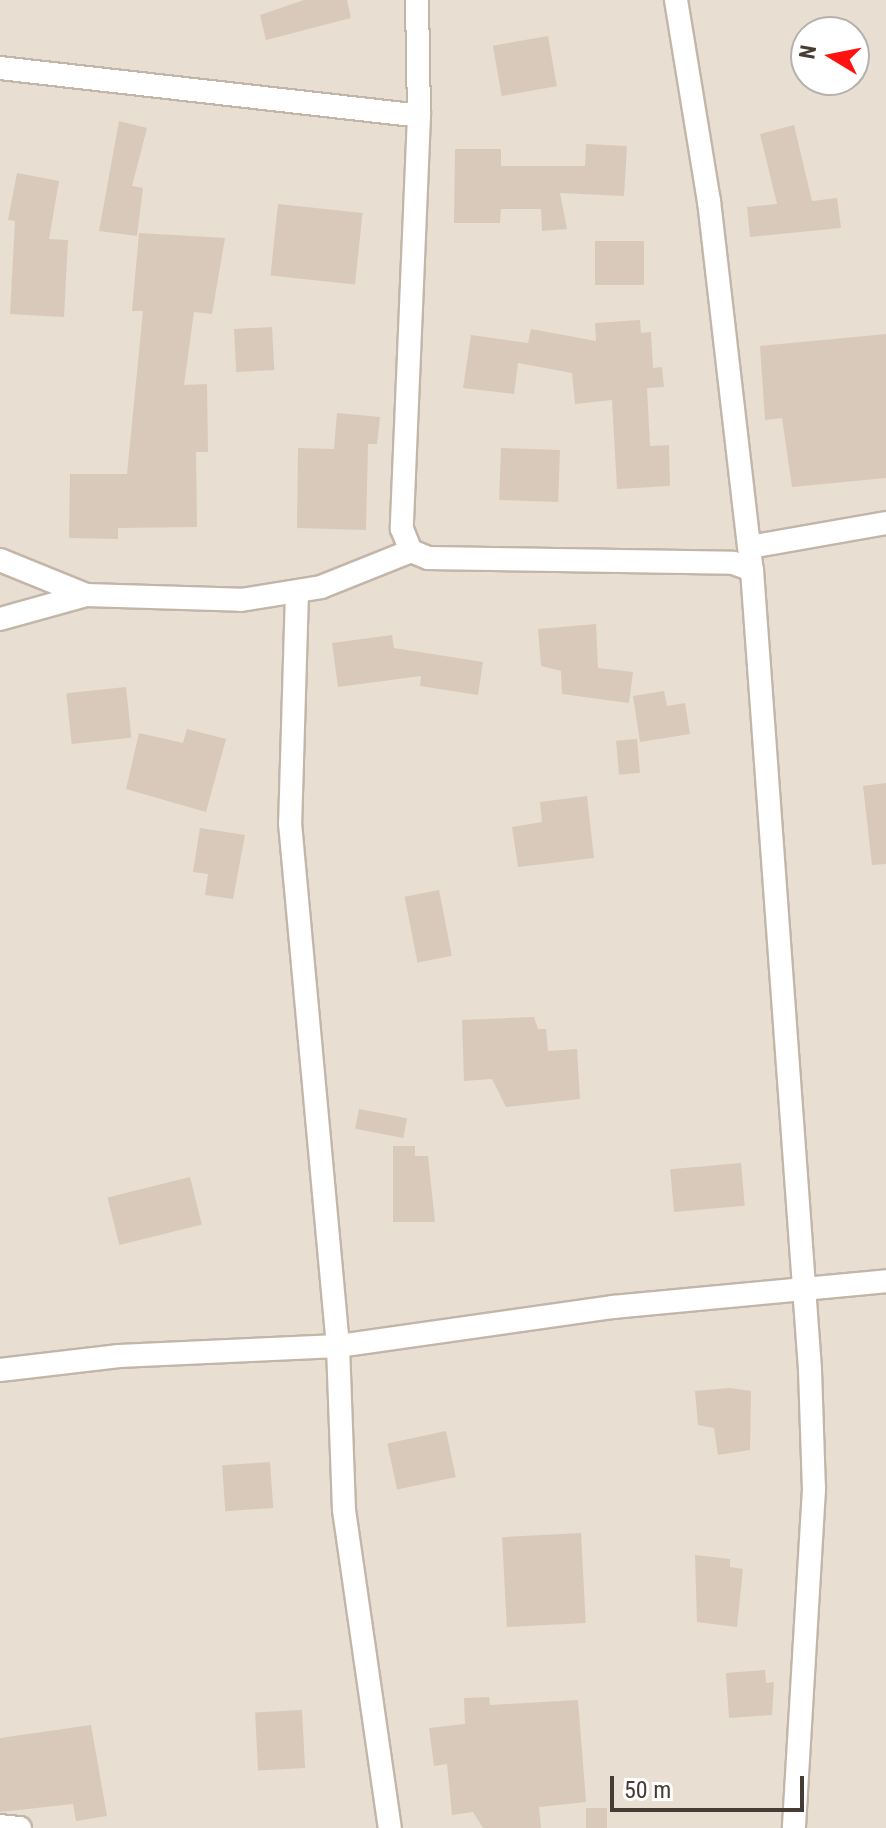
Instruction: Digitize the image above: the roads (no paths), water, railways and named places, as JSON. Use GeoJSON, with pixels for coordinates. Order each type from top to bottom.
{"type":"FeatureCollection","features":[{"type":"Feature","properties":{"kind":"street"},"geometry":{"type":"LineString","coordinates":[[411,551],[402,529],[419,116],[417,0]]}},
{"type":"Feature","properties":{"kind":"street"},"geometry":{"type":"LineString","coordinates":[[676,0],[709,201],[750,547],[814,1489],[794,1828]]}},
{"type":"Feature","properties":{"kind":"street"},"geometry":{"type":"LineString","coordinates":[[0,68],[419,116]]}},
{"type":"Feature","properties":{"kind":"street"},"geometry":{"type":"LineString","coordinates":[[750,547],[886,523]]}},
{"type":"Feature","properties":{"kind":"street"},"geometry":{"type":"LineString","coordinates":[[0,619],[86,595],[241,600],[297,592],[411,551],[428,558],[733,563],[752,570]]}},
{"type":"Feature","properties":{"kind":"street"},"geometry":{"type":"LineString","coordinates":[[0,560],[86,595]]}},
{"type":"Feature","properties":{"kind":"street"},"geometry":{"type":"LineString","coordinates":[[297,592],[290,823],[338,1346],[344,1510],[390,1828]]}},
{"type":"Feature","properties":{"kind":"street"},"geometry":{"type":"LineString","coordinates":[[0,1370],[119,1356],[338,1346],[801,1288],[886,1281]]}},
{"type":"Feature","properties":{"kind":"street"},"geometry":{"type":"LineString","coordinates":[[0,1826],[20,1828]]}}]}
